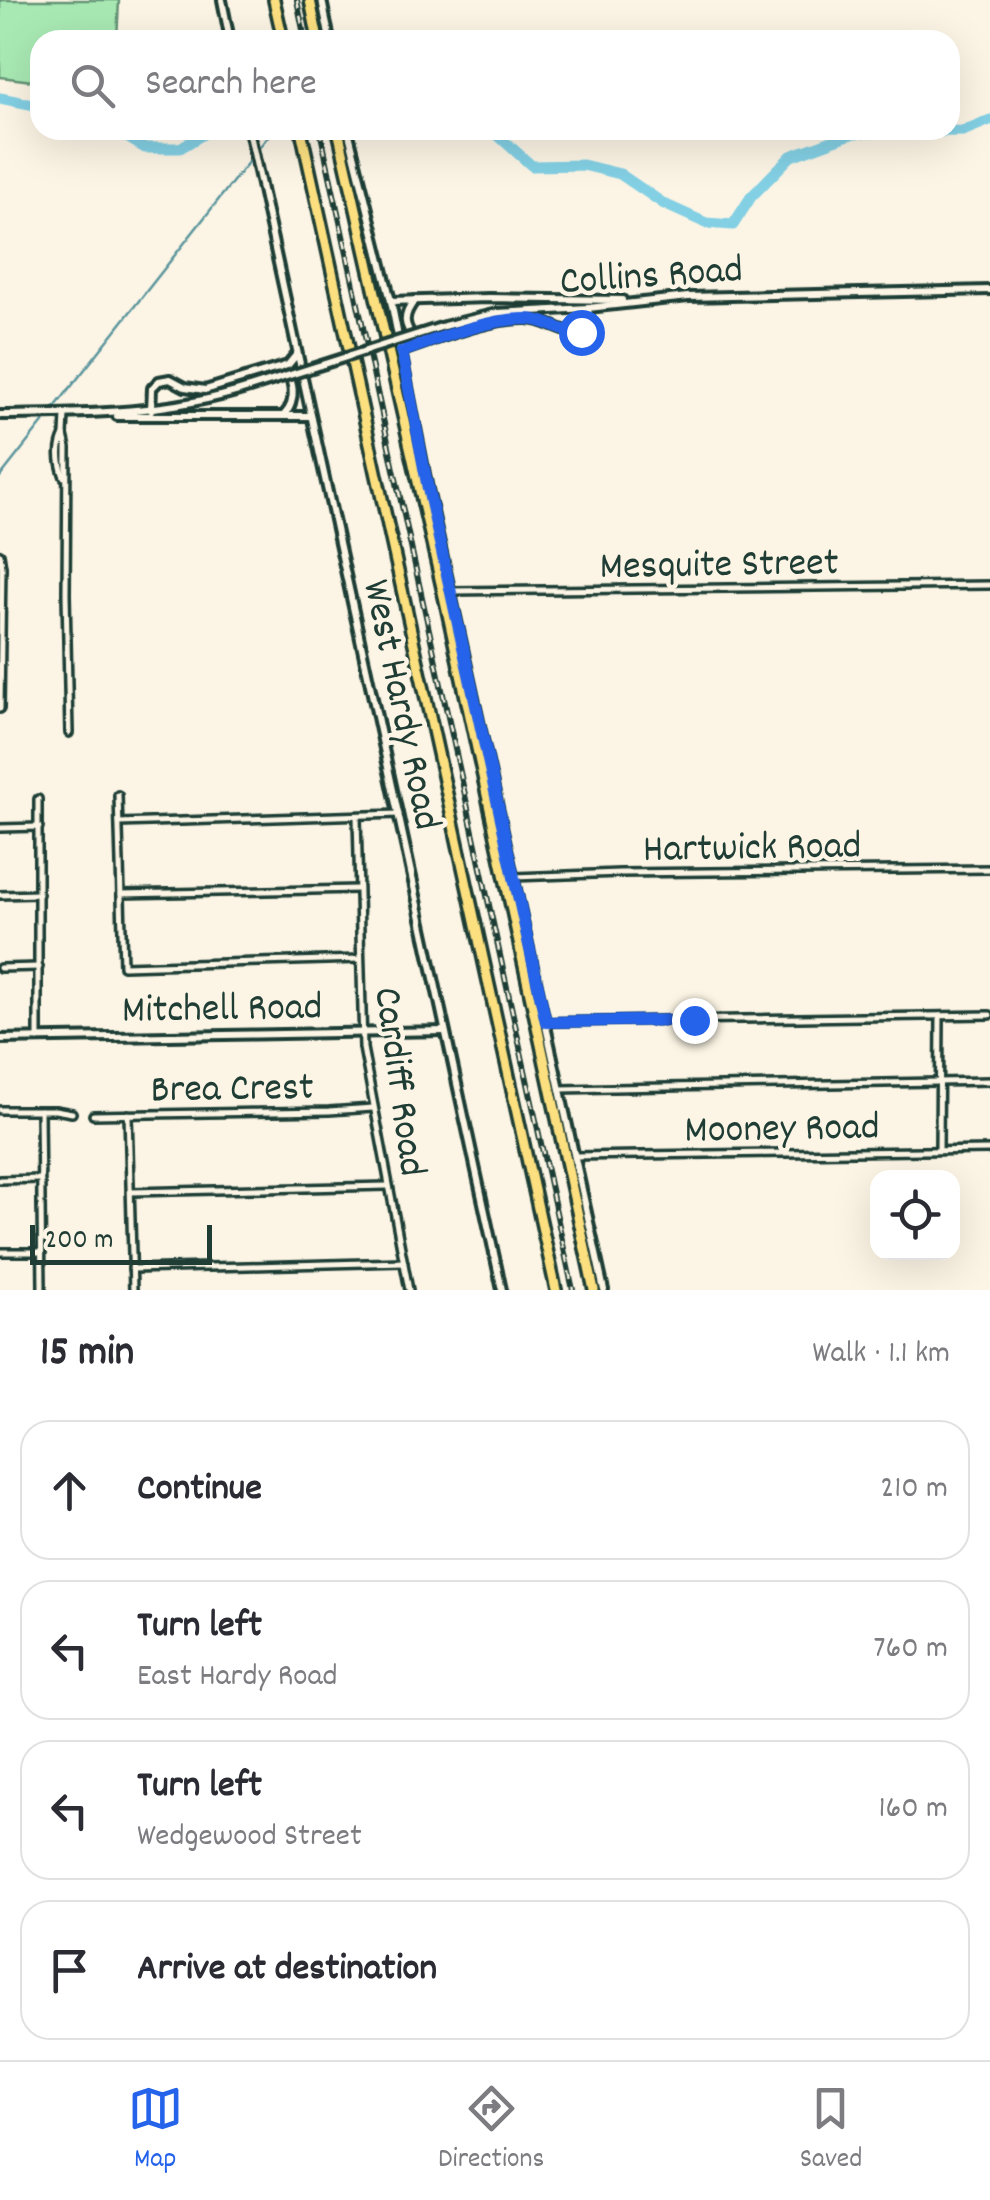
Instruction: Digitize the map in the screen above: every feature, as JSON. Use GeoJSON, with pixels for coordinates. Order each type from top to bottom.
{"type":"FeatureCollection","features":[{"type":"Feature","properties":{"kind":"highway"},"geometry":{"type":"LineString","coordinates":[[274,0],[281,30]]}},
{"type":"Feature","properties":{"kind":"highway"},"geometry":{"type":"LineString","coordinates":[[310,0],[316,30]]}},
{"type":"Feature","properties":{"kind":"highway"},"geometry":{"type":"LineString","coordinates":[[304,140],[556,1290]]}},
{"type":"Feature","properties":{"kind":"highway"},"geometry":{"type":"LineString","coordinates":[[340,140],[442,587],[594,1290]]}},
{"type":"Feature","properties":{"kind":"main road"},"geometry":{"type":"LineString","coordinates":[[222,0],[228,30]]}},
{"type":"Feature","properties":{"kind":"main road"},"geometry":{"type":"LineString","coordinates":[[322,0],[328,30]]}},
{"type":"Feature","properties":{"kind":"main road","name":"West Hardy Road"},"geometry":{"type":"LineString","coordinates":[[252,140],[502,1290]]}},
{"type":"Feature","properties":{"kind":"main road"},"geometry":{"type":"LineString","coordinates":[[351,140],[391,301],[450,591],[604,1290]]}},
{"type":"Feature","properties":{"kind":"main road","name":"Collins Road"},"geometry":{"type":"LineString","coordinates":[[151,412],[196,403],[444,326],[508,311],[757,294],[990,290]]}},
{"type":"Feature","properties":{"kind":"main road"},"geometry":{"type":"LineString","coordinates":[[416,300],[405,320],[416,341],[428,342]]}},
{"type":"Feature","properties":{"kind":"main road"},"geometry":{"type":"LineString","coordinates":[[391,301],[588,304],[589,320],[581,332],[572,333],[541,320],[512,320],[487,324],[402,352]]}},
{"type":"Feature","properties":{"kind":"main road"},"geometry":{"type":"LineString","coordinates":[[151,412],[152,388],[159,381],[170,379],[184,388],[204,390],[278,369],[293,362],[298,352]]}},
{"type":"Feature","properties":{"kind":"main road"},"geometry":{"type":"LineString","coordinates":[[278,369],[288,374],[294,398],[283,416]]}},
{"type":"Feature","properties":{"kind":"main road"},"geometry":{"type":"LineString","coordinates":[[0,414],[311,416]]}},
{"type":"Feature","properties":{"kind":"main road","name":"Mitchell Road"},"geometry":{"type":"LineString","coordinates":[[0,1040],[446,1030]]}},
{"type":"Feature","properties":{"kind":"street"},"geometry":{"type":"LineString","coordinates":[[62,415],[69,733]]}},
{"type":"Feature","properties":{"kind":"street"},"geometry":{"type":"LineString","coordinates":[[0,554],[0,709]]}},
{"type":"Feature","properties":{"kind":"street","name":"Mesquite Street"},"geometry":{"type":"LineString","coordinates":[[450,591],[990,585]]}},
{"type":"Feature","properties":{"kind":"street"},"geometry":{"type":"LineString","coordinates":[[118,795],[123,966],[360,959]]}},
{"type":"Feature","properties":{"kind":"street"},"geometry":{"type":"LineString","coordinates":[[38,799],[38,1039]]}},
{"type":"Feature","properties":{"kind":"street"},"geometry":{"type":"LineString","coordinates":[[119,823],[399,814]]}},
{"type":"Feature","properties":{"kind":"street","name":"Cardiff Road"},"geometry":{"type":"LineString","coordinates":[[357,817],[363,1048],[409,1290]]}},
{"type":"Feature","properties":{"kind":"street"},"geometry":{"type":"LineString","coordinates":[[0,828],[39,827]]}},
{"type":"Feature","properties":{"kind":"street","name":"Hartwick Road"},"geometry":{"type":"LineString","coordinates":[[514,877],[990,869]]}},
{"type":"Feature","properties":{"kind":"street"},"geometry":{"type":"LineString","coordinates":[[121,894],[358,889]]}},
{"type":"Feature","properties":{"kind":"street"},"geometry":{"type":"LineString","coordinates":[[0,895],[39,894]]}},
{"type":"Feature","properties":{"kind":"street"},"geometry":{"type":"LineString","coordinates":[[0,968],[39,967]]}},
{"type":"Feature","properties":{"kind":"street"},"geometry":{"type":"LineString","coordinates":[[546,1022],[990,1015]]}},
{"type":"Feature","properties":{"kind":"street"},"geometry":{"type":"LineString","coordinates":[[940,1016],[940,1150]]}},
{"type":"Feature","properties":{"kind":"street"},"geometry":{"type":"LineString","coordinates":[[560,1089],[990,1082]]}},
{"type":"Feature","properties":{"kind":"street","name":"Brea Crest"},"geometry":{"type":"LineString","coordinates":[[92,1116],[373,1108]]}},
{"type":"Feature","properties":{"kind":"street"},"geometry":{"type":"LineString","coordinates":[[0,1110],[72,1113]]}},
{"type":"Feature","properties":{"kind":"street"},"geometry":{"type":"LineString","coordinates":[[40,1110],[42,1290]]}},
{"type":"Feature","properties":{"kind":"street"},"geometry":{"type":"LineString","coordinates":[[128,1114],[133,1290]]}},
{"type":"Feature","properties":{"kind":"street","name":"Mooney Road"},"geometry":{"type":"LineString","coordinates":[[574,1156],[990,1150]]}},
{"type":"Feature","properties":{"kind":"street"},"geometry":{"type":"LineString","coordinates":[[0,1180],[40,1179]]}},
{"type":"Feature","properties":{"kind":"street"},"geometry":{"type":"LineString","coordinates":[[130,1192],[388,1186]]}},
{"type":"Feature","properties":{"kind":"street"},"geometry":{"type":"LineString","coordinates":[[0,1252],[42,1252]]}},
{"type":"Feature","properties":{"kind":"street"},"geometry":{"type":"LineString","coordinates":[[132,1269],[404,1262]]}},
{"type":"Feature","properties":{"kind":"green space"},"geometry":{"type":"Polygon","coordinates":[[[0,0],[119,0],[118,30],[30,30],[30,81],[0,77],[0,0]]]}},
{"type":"Feature","properties":{"kind":"waterway"},"geometry":{"type":"LineString","coordinates":[[0,98],[30,104]]}},
{"type":"Feature","properties":{"kind":"waterway"},"geometry":{"type":"LineString","coordinates":[[960,131],[990,120]]}},
{"type":"Feature","properties":{"kind":"waterway"},"geometry":{"type":"LineString","coordinates":[[132,140],[145,148],[180,148],[193,140]]}},
{"type":"Feature","properties":{"kind":"waterway"},"geometry":{"type":"LineString","coordinates":[[258,149],[265,140]]}},
{"type":"Feature","properties":{"kind":"waterway"},"geometry":{"type":"LineString","coordinates":[[503,140],[532,166],[583,165],[620,174],[664,204],[706,223],[733,225],[751,197],[791,156],[835,140]]}},
{"type":"Feature","properties":{"kind":"waterway"},"geometry":{"type":"LineString","coordinates":[[0,477],[253,156]]}},
{"type":"Feature","properties":{"kind":"railway"},"geometry":{"type":"LineString","coordinates":[[297,0],[303,30]]}},
{"type":"Feature","properties":{"kind":"railway"},"geometry":{"type":"LineString","coordinates":[[322,140],[573,1290]]}},
{"type":"Feature","properties":{"kind":"route"},"geometry":{"type":"LineString","coordinates":[[581,332],[572,333],[541,320],[512,320],[487,324],[402,352],[428,489],[546,1022],[694,1020]]}}]}
